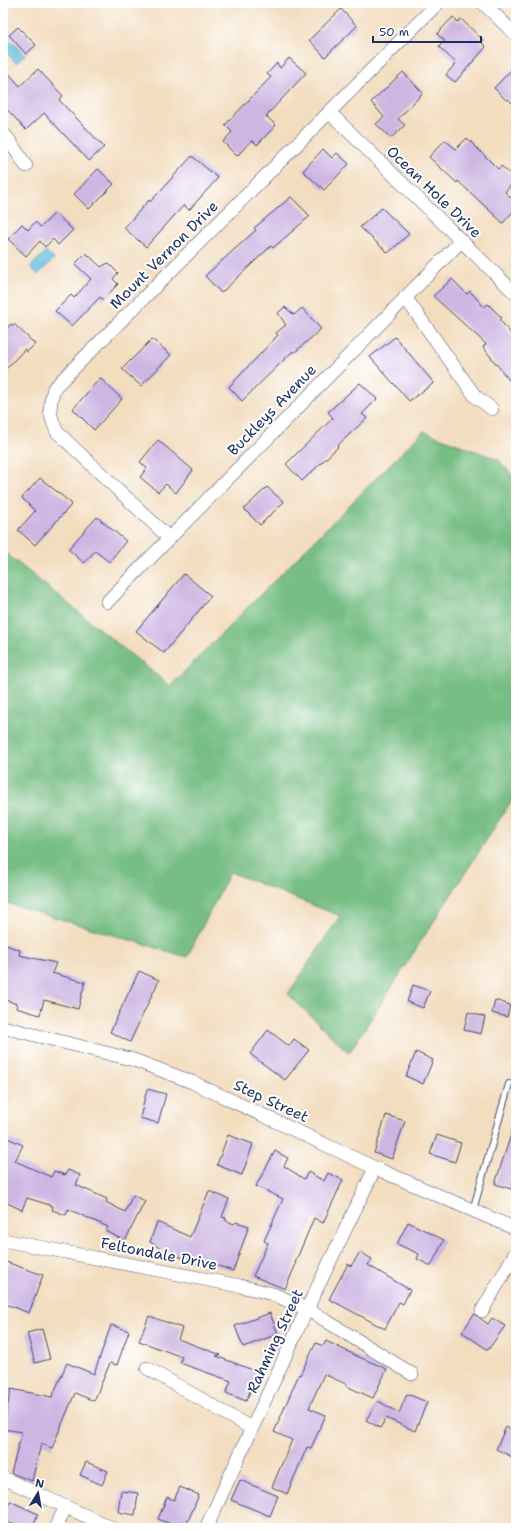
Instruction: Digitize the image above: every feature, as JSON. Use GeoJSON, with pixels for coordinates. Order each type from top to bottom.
{"type":"FeatureCollection","features":[{"type":"Feature","properties":{"kind":"street","name":"Mount Vernon Drive"},"geometry":{"type":"LineString","coordinates":[[169,538],[57,432],[50,417],[50,402],[54,388],[438,3]]}},
{"type":"Feature","properties":{"kind":"street"},"geometry":{"type":"LineString","coordinates":[[483,3],[516,35]]}},
{"type":"Feature","properties":{"kind":"street","name":"Ocean Hole Drive"},"geometry":{"type":"LineString","coordinates":[[329,112],[516,294]]}},
{"type":"Feature","properties":{"kind":"street"},"geometry":{"type":"LineString","coordinates":[[3,133],[10,140],[26,166]]}},
{"type":"Feature","properties":{"kind":"street","name":"Buckleys Avenue"},"geometry":{"type":"LineString","coordinates":[[107,602],[461,241]]}},
{"type":"Feature","properties":{"kind":"street"},"geometry":{"type":"LineString","coordinates":[[405,297],[475,396],[492,409]]}},
{"type":"Feature","properties":{"kind":"street","name":"Step Street"},"geometry":{"type":"LineString","coordinates":[[3,1027],[134,1060],[192,1082],[375,1168],[516,1228]]}},
{"type":"Feature","properties":{"kind":"street","name":"Rahming Street"},"geometry":{"type":"LineString","coordinates":[[206,1528],[307,1309],[375,1168]]}},
{"type":"Feature","properties":{"kind":"street","name":"Feltondale Drive"},"geometry":{"type":"LineString","coordinates":[[3,1240],[240,1286],[273,1294],[307,1309],[412,1374]]}},
{"type":"Feature","properties":{"kind":"street"},"geometry":{"type":"LineString","coordinates":[[482,1311],[516,1252]]}},
{"type":"Feature","properties":{"kind":"street"},"geometry":{"type":"LineString","coordinates":[[147,1368],[252,1428]]}},
{"type":"Feature","properties":{"kind":"street"},"geometry":{"type":"LineString","coordinates":[[3,1478],[112,1528]]}},
{"type":"Feature","properties":{"kind":"street"},"geometry":{"type":"LineString","coordinates":[[55,1528],[66,1506]]}},
{"type":"Feature","properties":{"kind":"lane"},"geometry":{"type":"LineString","coordinates":[[473,1210],[509,1084]]}},
{"type":"Feature","properties":{"kind":"green space"},"geometry":{"type":"Polygon","coordinates":[[[423,431],[499,460],[516,480],[516,794],[349,1053],[288,994],[340,916],[230,872],[187,957],[3,902],[3,551],[170,686],[423,431]]]}},
{"type":"Feature","properties":{"kind":"water"},"geometry":{"type":"Polygon","coordinates":[[[9,39],[25,55],[16,63],[3,49],[3,44],[9,39]]]}},
{"type":"Feature","properties":{"kind":"water"},"geometry":{"type":"Polygon","coordinates":[[[46,251],[54,259],[38,275],[30,267],[46,251]]]}},
{"type":"Feature","properties":{"kind":"building"},"geometry":{"type":"Polygon","coordinates":[[[341,9],[357,26],[325,57],[309,40],[341,9]]]}},
{"type":"Feature","properties":{"kind":"building"},"geometry":{"type":"Polygon","coordinates":[[[453,17],[458,22],[461,19],[483,40],[481,42],[486,47],[455,82],[446,75],[456,63],[439,47],[445,41],[437,34],[453,17]]]}},
{"type":"Feature","properties":{"kind":"building"},"geometry":{"type":"Polygon","coordinates":[[[18,27],[36,45],[26,54],[9,35],[18,27]]]}},
{"type":"Feature","properties":{"kind":"building"},"geometry":{"type":"Polygon","coordinates":[[[289,58],[306,73],[266,116],[276,125],[257,145],[252,140],[237,156],[223,142],[232,132],[225,125],[271,77],[267,74],[277,63],[280,68],[289,58]]]}},
{"type":"Feature","properties":{"kind":"building"},"geometry":{"type":"Polygon","coordinates":[[[516,65],[516,107],[508,99],[506,100],[494,88],[516,65]]]}},
{"type":"Feature","properties":{"kind":"building"},"geometry":{"type":"Polygon","coordinates":[[[3,67],[20,86],[38,69],[63,96],[59,100],[104,147],[89,161],[44,113],[26,130],[3,105],[3,67]]]}},
{"type":"Feature","properties":{"kind":"building"},"geometry":{"type":"Polygon","coordinates":[[[403,72],[423,93],[398,119],[405,125],[391,138],[376,124],[384,117],[371,102],[403,72]]]}},
{"type":"Feature","properties":{"kind":"building"},"geometry":{"type":"Polygon","coordinates":[[[467,138],[498,169],[501,166],[516,179],[505,192],[516,202],[516,208],[503,223],[458,181],[457,183],[429,157],[445,140],[456,149],[467,138]]]}},
{"type":"Feature","properties":{"kind":"building"},"geometry":{"type":"Polygon","coordinates":[[[323,149],[332,158],[337,153],[349,164],[324,190],[303,171],[323,149]]]}},
{"type":"Feature","properties":{"kind":"building"},"geometry":{"type":"Polygon","coordinates":[[[192,156],[218,178],[189,210],[184,205],[146,247],[124,228],[192,156]]]}},
{"type":"Feature","properties":{"kind":"building"},"geometry":{"type":"Polygon","coordinates":[[[98,169],[114,184],[89,209],[74,194],[98,169]]]}},
{"type":"Feature","properties":{"kind":"building"},"geometry":{"type":"Polygon","coordinates":[[[291,197],[310,216],[273,248],[271,246],[221,293],[205,276],[256,230],[254,228],[291,197]]]}},
{"type":"Feature","properties":{"kind":"building"},"geometry":{"type":"Polygon","coordinates":[[[382,208],[409,234],[388,253],[360,227],[382,208]]]}},
{"type":"Feature","properties":{"kind":"building"},"geometry":{"type":"Polygon","coordinates":[[[55,213],[73,230],[58,245],[53,239],[45,247],[40,241],[26,256],[8,239],[22,224],[28,230],[35,222],[41,227],[55,213]]]}},
{"type":"Feature","properties":{"kind":"building"},"geometry":{"type":"Polygon","coordinates":[[[86,253],[101,267],[108,263],[118,273],[113,279],[118,284],[103,300],[100,297],[72,326],[55,311],[71,295],[74,298],[91,279],[75,264],[86,253]]]}},
{"type":"Feature","properties":{"kind":"building"},"geometry":{"type":"Polygon","coordinates":[[[452,279],[467,294],[470,291],[484,307],[488,304],[502,318],[500,320],[516,340],[516,389],[483,347],[486,344],[433,296],[452,279]]]}},
{"type":"Feature","properties":{"kind":"building"},"geometry":{"type":"Polygon","coordinates":[[[285,307],[294,315],[302,308],[321,329],[294,353],[293,351],[242,401],[229,387],[278,335],[276,333],[286,325],[278,313],[285,307]]]}},
{"type":"Feature","properties":{"kind":"building"},"geometry":{"type":"Polygon","coordinates":[[[11,324],[13,326],[14,324],[35,344],[27,352],[25,349],[3,372],[3,332],[11,324]]]}},
{"type":"Feature","properties":{"kind":"building"},"geometry":{"type":"Polygon","coordinates":[[[395,337],[434,383],[409,401],[370,357],[395,337]]]}},
{"type":"Feature","properties":{"kind":"building"},"geometry":{"type":"Polygon","coordinates":[[[152,339],[171,355],[141,386],[122,369],[152,339]]]}},
{"type":"Feature","properties":{"kind":"building"},"geometry":{"type":"Polygon","coordinates":[[[100,378],[122,399],[94,430],[73,409],[100,378]]]}},
{"type":"Feature","properties":{"kind":"building"},"geometry":{"type":"Polygon","coordinates":[[[360,383],[377,399],[362,414],[367,418],[302,481],[286,464],[333,418],[328,412],[360,383]]]}},
{"type":"Feature","properties":{"kind":"building"},"geometry":{"type":"Polygon","coordinates":[[[158,440],[193,470],[176,493],[166,484],[158,492],[140,477],[147,468],[140,462],[158,440]]]}},
{"type":"Feature","properties":{"kind":"building"},"geometry":{"type":"Polygon","coordinates":[[[40,478],[72,504],[35,545],[18,530],[35,511],[22,498],[40,478]]]}},
{"type":"Feature","properties":{"kind":"building"},"geometry":{"type":"Polygon","coordinates":[[[267,487],[284,502],[260,525],[244,509],[267,487]]]}},
{"type":"Feature","properties":{"kind":"building"},"geometry":{"type":"Polygon","coordinates":[[[97,517],[126,541],[109,562],[95,551],[84,563],[68,549],[97,517]]]}},
{"type":"Feature","properties":{"kind":"building"},"geometry":{"type":"Polygon","coordinates":[[[184,574],[211,596],[164,653],[136,631],[184,574]]]}},
{"type":"Feature","properties":{"kind":"building"},"geometry":{"type":"Polygon","coordinates":[[[3,944],[20,950],[19,955],[56,963],[52,973],[85,982],[78,1009],[44,1000],[40,1015],[16,1008],[17,1004],[3,999],[3,944]]]}},
{"type":"Feature","properties":{"kind":"building"},"geometry":{"type":"Polygon","coordinates":[[[139,971],[159,980],[130,1042],[110,1032],[139,971]]]}},
{"type":"Feature","properties":{"kind":"building"},"geometry":{"type":"Polygon","coordinates":[[[413,985],[430,991],[423,1008],[407,1002],[413,985]]]}},
{"type":"Feature","properties":{"kind":"building"},"geometry":{"type":"Polygon","coordinates":[[[495,1000],[510,1005],[507,1017],[492,1013],[495,1000]]]}},
{"type":"Feature","properties":{"kind":"building"},"geometry":{"type":"Polygon","coordinates":[[[468,1012],[485,1017],[481,1034],[464,1030],[468,1012]]]}},
{"type":"Feature","properties":{"kind":"building"},"geometry":{"type":"Polygon","coordinates":[[[268,1030],[289,1046],[294,1039],[309,1050],[285,1080],[250,1054],[268,1030]]]}},
{"type":"Feature","properties":{"kind":"building"},"geometry":{"type":"Polygon","coordinates":[[[416,1052],[433,1060],[423,1084],[406,1076],[416,1052]]]}},
{"type":"Feature","properties":{"kind":"building"},"geometry":{"type":"Polygon","coordinates":[[[147,1089],[166,1094],[158,1123],[140,1118],[147,1089]]]}},
{"type":"Feature","properties":{"kind":"building"},"geometry":{"type":"Polygon","coordinates":[[[386,1115],[405,1121],[392,1159],[374,1153],[386,1115]]]}},
{"type":"Feature","properties":{"kind":"building"},"geometry":{"type":"Polygon","coordinates":[[[513,1128],[516,1128],[516,1174],[511,1189],[495,1184],[513,1128]]]}},
{"type":"Feature","properties":{"kind":"building"},"geometry":{"type":"Polygon","coordinates":[[[228,1135],[253,1144],[242,1175],[217,1165],[228,1135]]]}},
{"type":"Feature","properties":{"kind":"building"},"geometry":{"type":"Polygon","coordinates":[[[437,1135],[461,1143],[455,1162],[430,1154],[437,1135]]]}},
{"type":"Feature","properties":{"kind":"building"},"geometry":{"type":"Polygon","coordinates":[[[3,1136],[23,1145],[15,1161],[51,1177],[54,1171],[65,1175],[68,1170],[80,1175],[76,1185],[107,1199],[106,1202],[125,1212],[133,1195],[145,1201],[125,1241],[106,1231],[108,1227],[68,1209],[66,1215],[52,1210],[53,1206],[27,1198],[22,1210],[3,1201],[3,1136]]]}},
{"type":"Feature","properties":{"kind":"building"},"geometry":{"type":"Polygon","coordinates":[[[275,1151],[288,1158],[284,1166],[304,1179],[308,1172],[324,1181],[328,1173],[343,1180],[323,1223],[314,1218],[285,1289],[253,1276],[268,1243],[264,1241],[283,1199],[256,1186],[275,1151]]]}},
{"type":"Feature","properties":{"kind":"building"},"geometry":{"type":"Polygon","coordinates":[[[209,1191],[229,1199],[222,1217],[226,1218],[225,1220],[234,1224],[236,1222],[249,1226],[233,1271],[204,1261],[202,1266],[163,1250],[150,1242],[157,1222],[190,1237],[209,1191]]]}},
{"type":"Feature","properties":{"kind":"building"},"geometry":{"type":"Polygon","coordinates":[[[408,1222],[444,1240],[431,1266],[417,1259],[419,1254],[397,1244],[408,1222]]]}},
{"type":"Feature","properties":{"kind":"building"},"geometry":{"type":"Polygon","coordinates":[[[360,1252],[372,1259],[368,1265],[410,1290],[403,1304],[399,1302],[385,1329],[329,1299],[348,1264],[351,1266],[360,1252]]]}},
{"type":"Feature","properties":{"kind":"building"},"geometry":{"type":"Polygon","coordinates":[[[3,1261],[43,1275],[29,1313],[3,1303],[3,1261]]]}},
{"type":"Feature","properties":{"kind":"building"},"geometry":{"type":"Polygon","coordinates":[[[270,1313],[278,1334],[243,1347],[235,1326],[270,1313]]]}},
{"type":"Feature","properties":{"kind":"building"},"geometry":{"type":"Polygon","coordinates":[[[474,1314],[488,1324],[492,1318],[505,1326],[488,1350],[462,1332],[474,1314]]]}},
{"type":"Feature","properties":{"kind":"building"},"geometry":{"type":"Polygon","coordinates":[[[149,1316],[182,1328],[178,1339],[221,1355],[216,1356],[258,1372],[246,1401],[226,1393],[231,1381],[180,1363],[182,1357],[139,1341],[149,1316]]]}},
{"type":"Feature","properties":{"kind":"building"},"geometry":{"type":"Polygon","coordinates":[[[111,1325],[129,1331],[117,1365],[110,1363],[94,1401],[75,1393],[52,1448],[41,1444],[32,1481],[11,1473],[22,1432],[3,1429],[11,1389],[52,1397],[67,1363],[94,1374],[111,1325]]]}},
{"type":"Feature","properties":{"kind":"building"},"geometry":{"type":"Polygon","coordinates":[[[42,1329],[50,1359],[35,1363],[27,1333],[42,1329]]]}},
{"type":"Feature","properties":{"kind":"building"},"geometry":{"type":"Polygon","coordinates":[[[326,1341],[387,1369],[373,1398],[324,1374],[309,1408],[326,1415],[311,1448],[307,1447],[287,1494],[272,1487],[292,1440],[274,1432],[299,1374],[300,1375],[316,1343],[323,1346],[326,1341]]]}},
{"type":"Feature","properties":{"kind":"building"},"geometry":{"type":"Polygon","coordinates":[[[407,1394],[427,1402],[415,1431],[386,1418],[380,1428],[366,1420],[378,1401],[399,1413],[407,1394]]]}},
{"type":"Feature","properties":{"kind":"building"},"geometry":{"type":"Polygon","coordinates":[[[506,1427],[516,1432],[516,1459],[496,1449],[506,1427]]]}},
{"type":"Feature","properties":{"kind":"building"},"geometry":{"type":"Polygon","coordinates":[[[86,1462],[108,1471],[102,1485],[80,1475],[86,1462]]]}},
{"type":"Feature","properties":{"kind":"building"},"geometry":{"type":"Polygon","coordinates":[[[240,1480],[278,1496],[270,1516],[231,1500],[240,1480]]]}},
{"type":"Feature","properties":{"kind":"building"},"geometry":{"type":"Polygon","coordinates":[[[180,1487],[199,1495],[185,1528],[180,1528],[158,1519],[167,1497],[174,1500],[180,1487]]]}},
{"type":"Feature","properties":{"kind":"building"},"geometry":{"type":"Polygon","coordinates":[[[121,1491],[138,1493],[135,1515],[118,1512],[121,1491]]]}},
{"type":"Feature","properties":{"kind":"building"},"geometry":{"type":"Polygon","coordinates":[[[10,1501],[38,1514],[32,1528],[22,1528],[3,1520],[10,1501]]]}}]}
